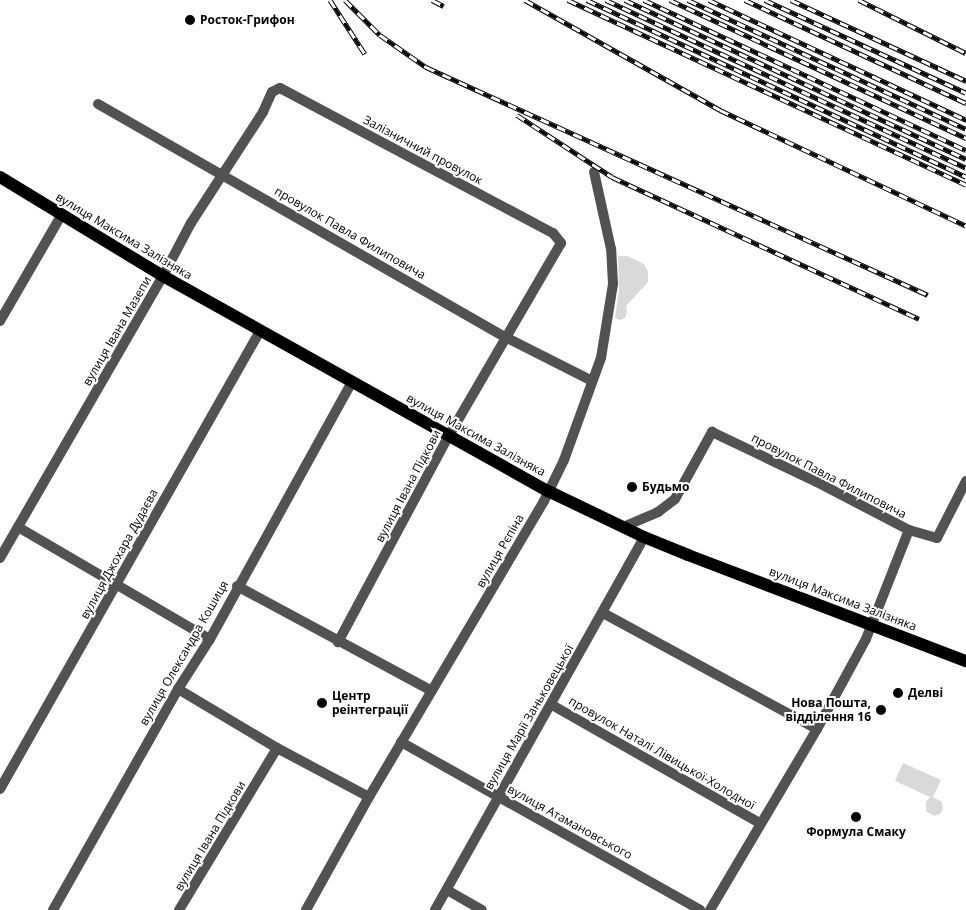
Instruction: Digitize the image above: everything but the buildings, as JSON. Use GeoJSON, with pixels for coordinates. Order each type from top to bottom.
{"type":"FeatureCollection","features":[{"type":"Feature","properties":{"kind":"main road","name":"вулиця Максима Залізняка"},"geometry":{"type":"LineString","coordinates":[[0,177],[163,276],[548,491],[644,537],[966,661]]}},
{"type":"Feature","properties":{"kind":"street","name":"Залізничний провулок"},"geometry":{"type":"LineString","coordinates":[[272,92],[280,88],[552,233],[560,240]]}},
{"type":"Feature","properties":{"kind":"street","name":"вулиця Івана Мазепи"},"geometry":{"type":"LineString","coordinates":[[0,558],[163,276],[191,223],[263,112],[272,92]]}},
{"type":"Feature","properties":{"kind":"street","name":"провулок Павла Филиповича"},"geometry":{"type":"LineString","coordinates":[[98,104],[507,338],[592,382]]}},
{"type":"Feature","properties":{"kind":"street","name":"вулиця Рєпіна"},"geometry":{"type":"LineString","coordinates":[[306,910],[369,797],[548,491],[564,460],[601,358],[613,284],[611,249],[594,172]]}},
{"type":"Feature","properties":{"kind":"street"},"geometry":{"type":"LineString","coordinates":[[0,321],[62,214]]}},
{"type":"Feature","properties":{"kind":"street","name":"вулиця Івана Підкови"},"geometry":{"type":"LineString","coordinates":[[338,642],[448,436],[561,246],[560,240]]}},
{"type":"Feature","properties":{"kind":"street","name":"вулиця Джохара Дудаєва"},"geometry":{"type":"LineString","coordinates":[[0,789],[104,607],[115,583],[260,331]]}},
{"type":"Feature","properties":{"kind":"street","name":"вулиця Олександра Кошиця"},"geometry":{"type":"LineString","coordinates":[[53,910],[178,689],[210,639],[237,586],[352,382]]}},
{"type":"Feature","properties":{"kind":"street","name":"провулок Павла Филиповича"},"geometry":{"type":"LineString","coordinates":[[623,527],[658,512],[676,499],[712,432],[817,482],[909,530],[937,538],[966,481]]}},
{"type":"Feature","properties":{"kind":"street"},"geometry":{"type":"LineString","coordinates":[[18,527],[210,639]]}},
{"type":"Feature","properties":{"kind":"street"},"geometry":{"type":"LineString","coordinates":[[710,910],[817,729],[873,625],[909,530]]}},
{"type":"Feature","properties":{"kind":"street","name":"вулиця Марії Заньковецької"},"geometry":{"type":"LineString","coordinates":[[435,910],[644,537]]}},
{"type":"Feature","properties":{"kind":"street"},"geometry":{"type":"LineString","coordinates":[[237,586],[432,691]]}},
{"type":"Feature","properties":{"kind":"street"},"geometry":{"type":"LineString","coordinates":[[603,613],[817,729]]}},
{"type":"Feature","properties":{"kind":"street"},"geometry":{"type":"LineString","coordinates":[[178,689],[277,748],[369,797]]}},
{"type":"Feature","properties":{"kind":"street","name":"провулок Наталі Лівицької-Холодної"},"geometry":{"type":"LineString","coordinates":[[552,704],[760,823]]}},
{"type":"Feature","properties":{"kind":"street","name":"вулиця Атамановського"},"geometry":{"type":"LineString","coordinates":[[401,742],[700,910]]}},
{"type":"Feature","properties":{"kind":"street","name":"вулиця Івана Підкови"},"geometry":{"type":"LineString","coordinates":[[179,910],[277,748]]}},
{"type":"Feature","properties":{"kind":"street"},"geometry":{"type":"LineString","coordinates":[[447,890],[482,910]]}},
{"type":"Feature","properties":{"kind":"shaded area"},"geometry":{"type":"Polygon","coordinates":[[[618,256],[627,256],[644,264],[648,272],[648,282],[626,306],[625,318],[620,320],[615,318],[619,290],[618,256]]]}},
{"type":"Feature","properties":{"kind":"shaded area"},"geometry":{"type":"Polygon","coordinates":[[[903,763],[941,780],[933,797],[942,802],[943,809],[940,814],[934,816],[926,811],[926,802],[930,797],[895,781],[903,763]]]}},
{"type":"Feature","properties":{"kind":"railway"},"geometry":{"type":"LineString","coordinates":[[330,0],[365,54]]}},
{"type":"Feature","properties":{"kind":"railway"},"geometry":{"type":"LineString","coordinates":[[345,0],[380,35],[426,67],[928,295]]}},
{"type":"Feature","properties":{"kind":"railway"},"geometry":{"type":"LineString","coordinates":[[432,0],[444,6]]}},
{"type":"Feature","properties":{"kind":"railway"},"geometry":{"type":"LineString","coordinates":[[525,0],[720,110],[966,226]]}},
{"type":"Feature","properties":{"kind":"railway"},"geometry":{"type":"LineString","coordinates":[[568,0],[966,185]]}},
{"type":"Feature","properties":{"kind":"railway"},"geometry":{"type":"LineString","coordinates":[[587,0],[966,177]]}},
{"type":"Feature","properties":{"kind":"railway"},"geometry":{"type":"LineString","coordinates":[[606,0],[966,168]]}},
{"type":"Feature","properties":{"kind":"railway"},"geometry":{"type":"LineString","coordinates":[[625,0],[966,159]]}},
{"type":"Feature","properties":{"kind":"railway"},"geometry":{"type":"LineString","coordinates":[[644,0],[966,150]]}},
{"type":"Feature","properties":{"kind":"railway"},"geometry":{"type":"LineString","coordinates":[[670,0],[966,138]]}},
{"type":"Feature","properties":{"kind":"railway"},"geometry":{"type":"LineString","coordinates":[[688,0],[966,129]]}},
{"type":"Feature","properties":{"kind":"railway"},"geometry":{"type":"LineString","coordinates":[[709,0],[966,120]]}},
{"type":"Feature","properties":{"kind":"railway"},"geometry":{"type":"LineString","coordinates":[[745,0],[966,103]]}},
{"type":"Feature","properties":{"kind":"railway"},"geometry":{"type":"LineString","coordinates":[[765,0],[966,93]]}},
{"type":"Feature","properties":{"kind":"railway"},"geometry":{"type":"LineString","coordinates":[[791,0],[966,81]]}},
{"type":"Feature","properties":{"kind":"railway"},"geometry":{"type":"LineString","coordinates":[[859,0],[966,53]]}},
{"type":"Feature","properties":{"kind":"railway"},"geometry":{"type":"LineString","coordinates":[[517,115],[612,177],[919,319]]}},
{"type":"Feature","properties":{"kind":"place","name":"Росток-Грифон"},"geometry":{"type":"Point","coordinates":[190,20]}},
{"type":"Feature","properties":{"kind":"place","name":"Будьмо"},"geometry":{"type":"Point","coordinates":[632,487]}},
{"type":"Feature","properties":{"kind":"place","name":"Делві"},"geometry":{"type":"Point","coordinates":[898,693]}},
{"type":"Feature","properties":{"kind":"place","name":"Центр реінтеграції"},"geometry":{"type":"Point","coordinates":[322,703]}},
{"type":"Feature","properties":{"kind":"place","name":"Нова Пошта, відділення 16"},"geometry":{"type":"Point","coordinates":[881,710]}},
{"type":"Feature","properties":{"kind":"place","name":"Формула Смаку"},"geometry":{"type":"Point","coordinates":[856,817]}}]}
